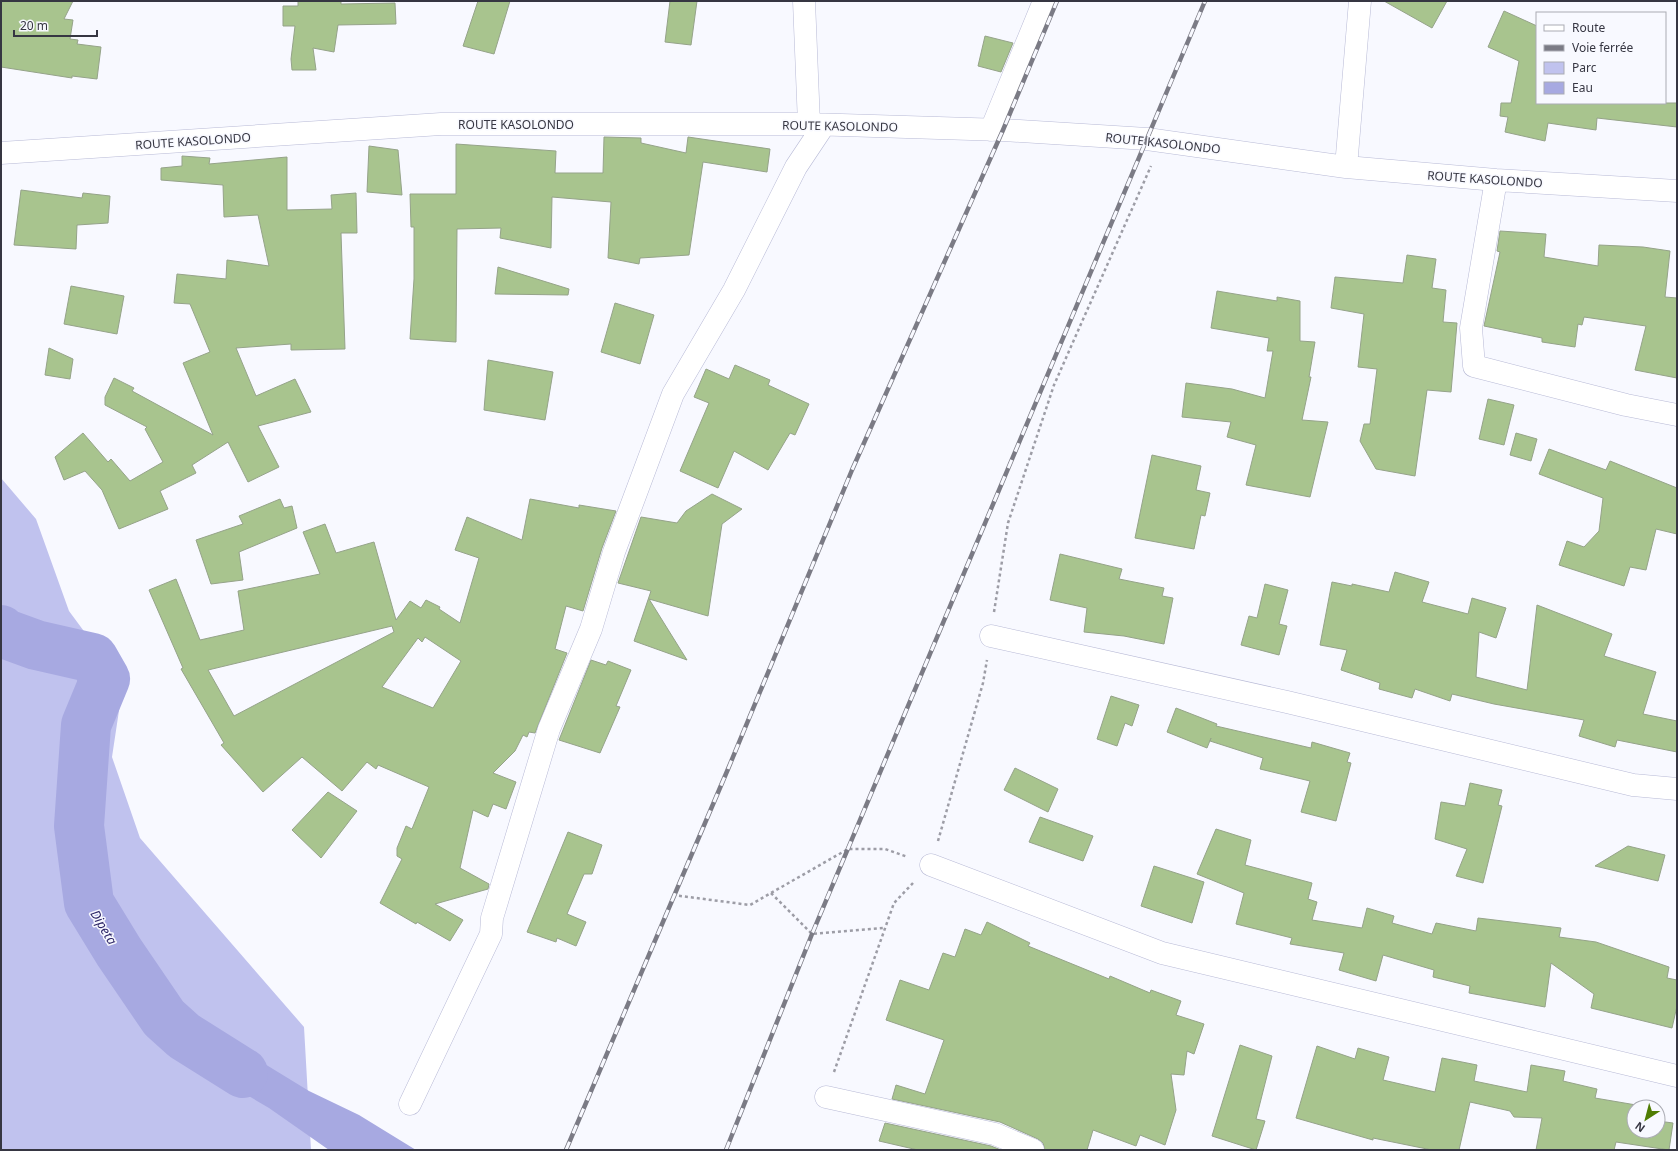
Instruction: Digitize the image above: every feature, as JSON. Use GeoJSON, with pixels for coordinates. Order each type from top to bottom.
{"type":"FeatureCollection","features":[{"type":"Feature","properties":{"kind":"street"},"geometry":{"type":"LineString","coordinates":[[410,1104],[491,934],[492,918],[549,729],[591,629],[614,552],[673,394],[734,290],[816,125],[804,1]]}},
{"type":"Feature","properties":{"kind":"street"},"geometry":{"type":"LineString","coordinates":[[991,130],[1044,1]]}},
{"type":"Feature","properties":{"kind":"street"},"geometry":{"type":"LineString","coordinates":[[1346,167],[1360,1]]}},
{"type":"Feature","properties":{"kind":"street","name":"ROUTE KASOLONDO"},"geometry":{"type":"LineString","coordinates":[[1,153],[441,124],[816,125],[991,130],[1147,139],[1346,167],[1496,180],[1677,191]]}},
{"type":"Feature","properties":{"kind":"street"},"geometry":{"type":"LineString","coordinates":[[1496,180],[1471,328],[1474,366],[1626,405],[1677,415]]}},
{"type":"Feature","properties":{"kind":"street"},"geometry":{"type":"LineString","coordinates":[[991,636],[1287,702],[1632,784],[1677,789]]}},
{"type":"Feature","properties":{"kind":"street"},"geometry":{"type":"LineString","coordinates":[[931,865],[1162,953],[1677,1076]]}},
{"type":"Feature","properties":{"kind":"street"},"geometry":{"type":"LineString","coordinates":[[826,1096],[995,1134],[1032,1150]]}},
{"type":"Feature","properties":{"kind":"path"},"geometry":{"type":"LineString","coordinates":[[673,895],[750,905],[848,849],[885,849],[931,865]]}},
{"type":"Feature","properties":{"kind":"path"},"geometry":{"type":"LineString","coordinates":[[771,893],[812,934],[884,928]]}},
{"type":"Feature","properties":{"kind":"green space"},"geometry":{"type":"Polygon","coordinates":[[[1,478],[36,519],[69,611],[123,684],[112,757],[140,838],[304,1027],[311,1150],[1,1150],[1,478]]]}},
{"type":"Feature","properties":{"kind":"water"},"geometry":{"type":"Polygon","coordinates":[[[184,1036],[255,1058],[309,1091],[359,1115],[416,1150],[329,1150],[269,1108],[235,1088],[184,1036]]]}},
{"type":"Feature","properties":{"kind":"building"},"geometry":{"type":"Polygon","coordinates":[[[1,1],[73,1],[64,19],[73,20],[70,39],[78,40],[77,44],[101,47],[97,79],[72,76],[72,78],[1,67],[1,1]]]}},
{"type":"Feature","properties":{"kind":"building"},"geometry":{"type":"Polygon","coordinates":[[[298,1],[341,1],[341,4],[395,3],[396,24],[338,25],[334,52],[313,48],[316,70],[292,70],[291,59],[295,26],[283,26],[283,6],[298,6],[298,1]]]}},
{"type":"Feature","properties":{"kind":"building"},"geometry":{"type":"Polygon","coordinates":[[[478,1],[510,1],[494,54],[463,46],[478,1]]]}},
{"type":"Feature","properties":{"kind":"building"},"geometry":{"type":"Polygon","coordinates":[[[670,1],[697,1],[691,45],[665,42],[670,1]]]}},
{"type":"Feature","properties":{"kind":"building"},"geometry":{"type":"Polygon","coordinates":[[[1384,1],[1447,1],[1432,28],[1384,1]]]}},
{"type":"Feature","properties":{"kind":"building"},"geometry":{"type":"Polygon","coordinates":[[[1504,11],[1536,26],[1536,104],[1677,103],[1677,127],[1597,118],[1596,130],[1548,123],[1545,141],[1505,132],[1508,117],[1500,116],[1501,103],[1511,103],[1519,61],[1488,47],[1504,11]]]}},
{"type":"Feature","properties":{"kind":"building"},"geometry":{"type":"Polygon","coordinates":[[[985,36],[1013,43],[1001,72],[978,66],[985,36]]]}},
{"type":"Feature","properties":{"kind":"building"},"geometry":{"type":"Polygon","coordinates":[[[604,137],[641,138],[641,143],[686,153],[688,137],[770,149],[767,172],[703,162],[689,255],[640,258],[639,264],[608,258],[611,202],[552,197],[551,248],[500,238],[501,228],[457,229],[456,342],[410,339],[414,279],[414,227],[411,227],[410,194],[456,194],[456,144],[556,151],[555,173],[603,173],[604,137]]]}},
{"type":"Feature","properties":{"kind":"building"},"geometry":{"type":"Polygon","coordinates":[[[369,146],[398,150],[402,195],[367,192],[369,146]]]}},
{"type":"Feature","properties":{"kind":"building"},"geometry":{"type":"Polygon","coordinates":[[[182,156],[210,158],[209,164],[287,157],[287,210],[332,209],[331,195],[356,193],[357,233],[341,233],[345,349],[291,350],[291,344],[236,348],[256,396],[295,379],[311,412],[258,426],[279,467],[248,482],[228,442],[192,465],[196,473],[160,491],[168,509],[119,529],[102,490],[85,471],[64,480],[55,457],[83,433],[108,462],[111,459],[130,481],[163,462],[145,429],[147,427],[105,405],[105,397],[114,378],[134,388],[132,391],[213,435],[183,363],[210,352],[190,304],[174,303],[177,274],[226,279],[227,260],[269,266],[258,215],[224,217],[223,185],[161,180],[161,168],[182,166],[182,156]]]}},
{"type":"Feature","properties":{"kind":"building"},"geometry":{"type":"Polygon","coordinates":[[[21,190],[82,198],[83,193],[110,196],[108,223],[77,225],[76,249],[14,245],[21,190]]]}},
{"type":"Feature","properties":{"kind":"building"},"geometry":{"type":"Polygon","coordinates":[[[1500,231],[1546,234],[1544,257],[1598,266],[1599,245],[1643,247],[1670,251],[1665,297],[1677,298],[1677,378],[1635,370],[1646,326],[1584,317],[1582,325],[1578,324],[1575,347],[1542,342],[1542,338],[1484,326],[1500,252],[1497,251],[1500,231]]]}},
{"type":"Feature","properties":{"kind":"building"},"geometry":{"type":"Polygon","coordinates":[[[1407,255],[1436,259],[1432,288],[1446,290],[1443,322],[1457,323],[1451,392],[1427,390],[1415,476],[1376,469],[1360,441],[1364,424],[1370,424],[1377,369],[1358,367],[1364,314],[1331,308],[1335,277],[1403,283],[1407,255]]]}},
{"type":"Feature","properties":{"kind":"building"},"geometry":{"type":"Polygon","coordinates":[[[498,267],[569,289],[568,295],[495,294],[498,267]]]}},
{"type":"Feature","properties":{"kind":"building"},"geometry":{"type":"Polygon","coordinates":[[[71,286],[124,296],[117,334],[64,324],[71,286]]]}},
{"type":"Feature","properties":{"kind":"building"},"geometry":{"type":"Polygon","coordinates":[[[1217,291],[1277,301],[1277,297],[1300,301],[1300,341],[1315,342],[1309,377],[1311,377],[1302,420],[1328,422],[1310,497],[1246,485],[1256,445],[1227,437],[1231,422],[1182,417],[1186,383],[1232,389],[1265,398],[1273,351],[1267,351],[1269,338],[1211,328],[1217,291]]]}},
{"type":"Feature","properties":{"kind":"building"},"geometry":{"type":"Polygon","coordinates":[[[615,303],[654,315],[640,364],[601,352],[615,303]]]}},
{"type":"Feature","properties":{"kind":"building"},"geometry":{"type":"Polygon","coordinates":[[[49,348],[73,359],[70,379],[45,375],[49,348]]]}},
{"type":"Feature","properties":{"kind":"building"},"geometry":{"type":"Polygon","coordinates":[[[488,360],[553,372],[545,420],[484,410],[488,360]]]}},
{"type":"Feature","properties":{"kind":"building"},"geometry":{"type":"Polygon","coordinates":[[[735,365],[770,380],[768,385],[809,404],[795,435],[790,433],[768,470],[734,451],[718,488],[680,471],[709,403],[694,397],[706,369],[729,379],[735,365]]]}},
{"type":"Feature","properties":{"kind":"building"},"geometry":{"type":"Polygon","coordinates":[[[1488,399],[1514,405],[1504,445],[1479,439],[1488,399]]]}},
{"type":"Feature","properties":{"kind":"building"},"geometry":{"type":"Polygon","coordinates":[[[1516,433],[1537,439],[1531,461],[1510,455],[1516,433]]]}},
{"type":"Feature","properties":{"kind":"building"},"geometry":{"type":"Polygon","coordinates":[[[1549,449],[1606,470],[1610,461],[1677,488],[1677,534],[1656,529],[1646,570],[1630,567],[1624,586],[1559,565],[1567,541],[1584,547],[1599,531],[1603,498],[1539,474],[1549,449]]]}},
{"type":"Feature","properties":{"kind":"building"},"geometry":{"type":"Polygon","coordinates":[[[1152,455],[1201,466],[1196,490],[1210,493],[1205,516],[1201,515],[1194,549],[1135,538],[1152,455]]]}},
{"type":"Feature","properties":{"kind":"building"},"geometry":{"type":"Polygon","coordinates":[[[712,494],[742,509],[722,524],[708,616],[649,599],[687,660],[634,641],[651,591],[618,583],[641,517],[677,523],[686,511],[712,494]]]}},
{"type":"Feature","properties":{"kind":"building"},"geometry":{"type":"Polygon","coordinates":[[[280,499],[284,508],[292,506],[297,528],[239,552],[243,580],[211,584],[196,540],[243,524],[239,516],[280,499]]]}},
{"type":"Feature","properties":{"kind":"building"},"geometry":{"type":"Polygon","coordinates":[[[530,499],[579,508],[579,505],[616,511],[602,548],[583,611],[566,606],[555,649],[567,653],[535,733],[529,732],[527,737],[523,735],[515,751],[493,773],[516,782],[506,809],[493,804],[488,817],[473,810],[460,868],[489,884],[488,889],[435,904],[463,920],[450,941],[417,922],[416,924],[380,903],[402,859],[397,856],[397,848],[406,826],[412,829],[429,787],[378,765],[376,769],[367,762],[342,791],[302,757],[263,792],[221,745],[224,743],[181,669],[183,668],[149,590],[176,579],[200,640],[244,630],[238,591],[320,574],[303,532],[325,524],[336,553],[374,542],[396,620],[410,601],[421,608],[426,600],[440,607],[439,609],[460,623],[479,558],[455,550],[467,517],[522,540],[530,499]],[[392,626],[208,670],[234,716],[394,632],[392,626]],[[425,637],[422,642],[418,638],[382,687],[433,708],[461,661],[425,637]]]}},
{"type":"Feature","properties":{"kind":"building"},"geometry":{"type":"Polygon","coordinates":[[[1060,554],[1122,569],[1119,579],[1164,588],[1162,596],[1173,598],[1164,644],[1124,636],[1084,632],[1087,608],[1050,600],[1060,554]]]}},
{"type":"Feature","properties":{"kind":"building"},"geometry":{"type":"Polygon","coordinates":[[[1395,572],[1429,582],[1422,602],[1468,614],[1472,598],[1506,608],[1496,638],[1479,632],[1476,677],[1527,690],[1537,605],[1612,634],[1604,656],[1656,672],[1643,714],[1677,721],[1677,752],[1617,740],[1615,747],[1579,736],[1584,720],[1494,704],[1452,694],[1450,701],[1415,689],[1412,698],[1379,689],[1380,683],[1341,670],[1347,650],[1320,645],[1332,582],[1352,586],[1352,584],[1389,592],[1395,572]]]}},
{"type":"Feature","properties":{"kind":"building"},"geometry":{"type":"Polygon","coordinates":[[[1265,584],[1288,590],[1279,624],[1287,626],[1279,655],[1241,645],[1249,616],[1257,618],[1265,584]]]}},
{"type":"Feature","properties":{"kind":"building"},"geometry":{"type":"Polygon","coordinates":[[[591,660],[606,665],[608,661],[631,670],[616,706],[620,707],[600,753],[559,740],[591,660]]]}},
{"type":"Feature","properties":{"kind":"building"},"geometry":{"type":"Polygon","coordinates":[[[1111,696],[1139,705],[1132,726],[1125,723],[1117,746],[1097,739],[1111,696]]]}},
{"type":"Feature","properties":{"kind":"building"},"geometry":{"type":"Polygon","coordinates":[[[1176,708],[1217,724],[1216,726],[1311,748],[1312,742],[1350,753],[1347,762],[1351,763],[1336,821],[1301,812],[1310,781],[1260,769],[1263,758],[1210,741],[1211,738],[1207,748],[1167,732],[1176,708]]]}},
{"type":"Feature","properties":{"kind":"building"},"geometry":{"type":"Polygon","coordinates":[[[1015,768],[1058,789],[1048,812],[1004,790],[1015,768]]]}},
{"type":"Feature","properties":{"kind":"building"},"geometry":{"type":"Polygon","coordinates":[[[1470,783],[1502,790],[1498,805],[1502,806],[1483,883],[1456,876],[1467,849],[1435,839],[1441,802],[1465,806],[1470,783]]]}},
{"type":"Feature","properties":{"kind":"building"},"geometry":{"type":"Polygon","coordinates":[[[328,792],[357,811],[321,858],[292,830],[328,792]]]}},
{"type":"Feature","properties":{"kind":"building"},"geometry":{"type":"Polygon","coordinates":[[[1040,817],[1093,836],[1083,861],[1029,842],[1040,817]]]}},
{"type":"Feature","properties":{"kind":"building"},"geometry":{"type":"Polygon","coordinates":[[[1216,829],[1251,840],[1245,865],[1312,883],[1308,899],[1317,902],[1312,920],[1362,928],[1367,908],[1394,916],[1392,923],[1432,934],[1436,923],[1476,931],[1478,918],[1561,928],[1559,937],[1596,942],[1669,967],[1667,978],[1677,980],[1677,1006],[1672,1028],[1591,1008],[1594,994],[1551,963],[1545,1007],[1469,993],[1470,986],[1433,977],[1434,970],[1383,955],[1376,981],[1339,970],[1344,953],[1290,944],[1292,938],[1236,924],[1244,893],[1197,874],[1216,829]]]}},
{"type":"Feature","properties":{"kind":"building"},"geometry":{"type":"Polygon","coordinates":[[[568,832],[602,845],[592,874],[584,874],[567,914],[586,922],[576,946],[557,938],[556,942],[527,932],[568,832]]]}},
{"type":"Feature","properties":{"kind":"building"},"geometry":{"type":"Polygon","coordinates":[[[1628,846],[1665,855],[1658,881],[1595,866],[1628,846]]]}},
{"type":"Feature","properties":{"kind":"building"},"geometry":{"type":"Polygon","coordinates":[[[1154,866],[1204,882],[1192,923],[1141,906],[1154,866]]]}},
{"type":"Feature","properties":{"kind":"building"},"geometry":{"type":"Polygon","coordinates":[[[987,922],[1030,943],[1028,946],[1109,979],[1110,976],[1150,993],[1151,990],[1181,1001],[1176,1015],[1204,1024],[1194,1054],[1187,1051],[1184,1075],[1171,1074],[1176,1110],[1165,1145],[1140,1135],[1136,1146],[1093,1130],[1087,1150],[1045,1150],[1043,1143],[1038,1139],[1000,1122],[892,1099],[896,1085],[925,1094],[944,1040],[886,1020],[900,980],[929,990],[943,953],[955,957],[965,929],[981,935],[987,922]]]}},
{"type":"Feature","properties":{"kind":"building"},"geometry":{"type":"Polygon","coordinates":[[[1240,1045],[1272,1056],[1256,1119],[1265,1121],[1256,1150],[1212,1136],[1240,1045]]]}},
{"type":"Feature","properties":{"kind":"building"},"geometry":{"type":"Polygon","coordinates":[[[1317,1046],[1355,1059],[1358,1048],[1389,1057],[1383,1080],[1435,1092],[1442,1058],[1477,1065],[1474,1081],[1527,1092],[1531,1065],[1565,1071],[1563,1081],[1597,1089],[1595,1098],[1626,1103],[1626,1139],[1666,1139],[1666,1122],[1673,1123],[1669,1150],[1616,1142],[1614,1150],[1536,1150],[1542,1118],[1514,1117],[1510,1111],[1470,1102],[1459,1150],[1432,1150],[1373,1138],[1373,1140],[1296,1118],[1317,1046]]]}},
{"type":"Feature","properties":{"kind":"building"},"geometry":{"type":"Polygon","coordinates":[[[885,1123],[991,1146],[1001,1150],[918,1150],[879,1141],[885,1123]]]}},
{"type":"Feature","properties":{"kind":"waterway","name":"Dipeta"},"geometry":{"type":"LineString","coordinates":[[1,630],[3,633],[36,645],[93,658],[105,679],[86,725],[79,826],[89,903],[119,952],[164,1018],[184,1036],[243,1073]]}},
{"type":"Feature","properties":{"kind":"railway"},"geometry":{"type":"LineString","coordinates":[[566,1150],[728,769],[852,470],[1003,130],[1057,1]]}},
{"type":"Feature","properties":{"kind":"railway"},"geometry":{"type":"LineString","coordinates":[[726,1150],[812,934],[1205,1]]}}]}
